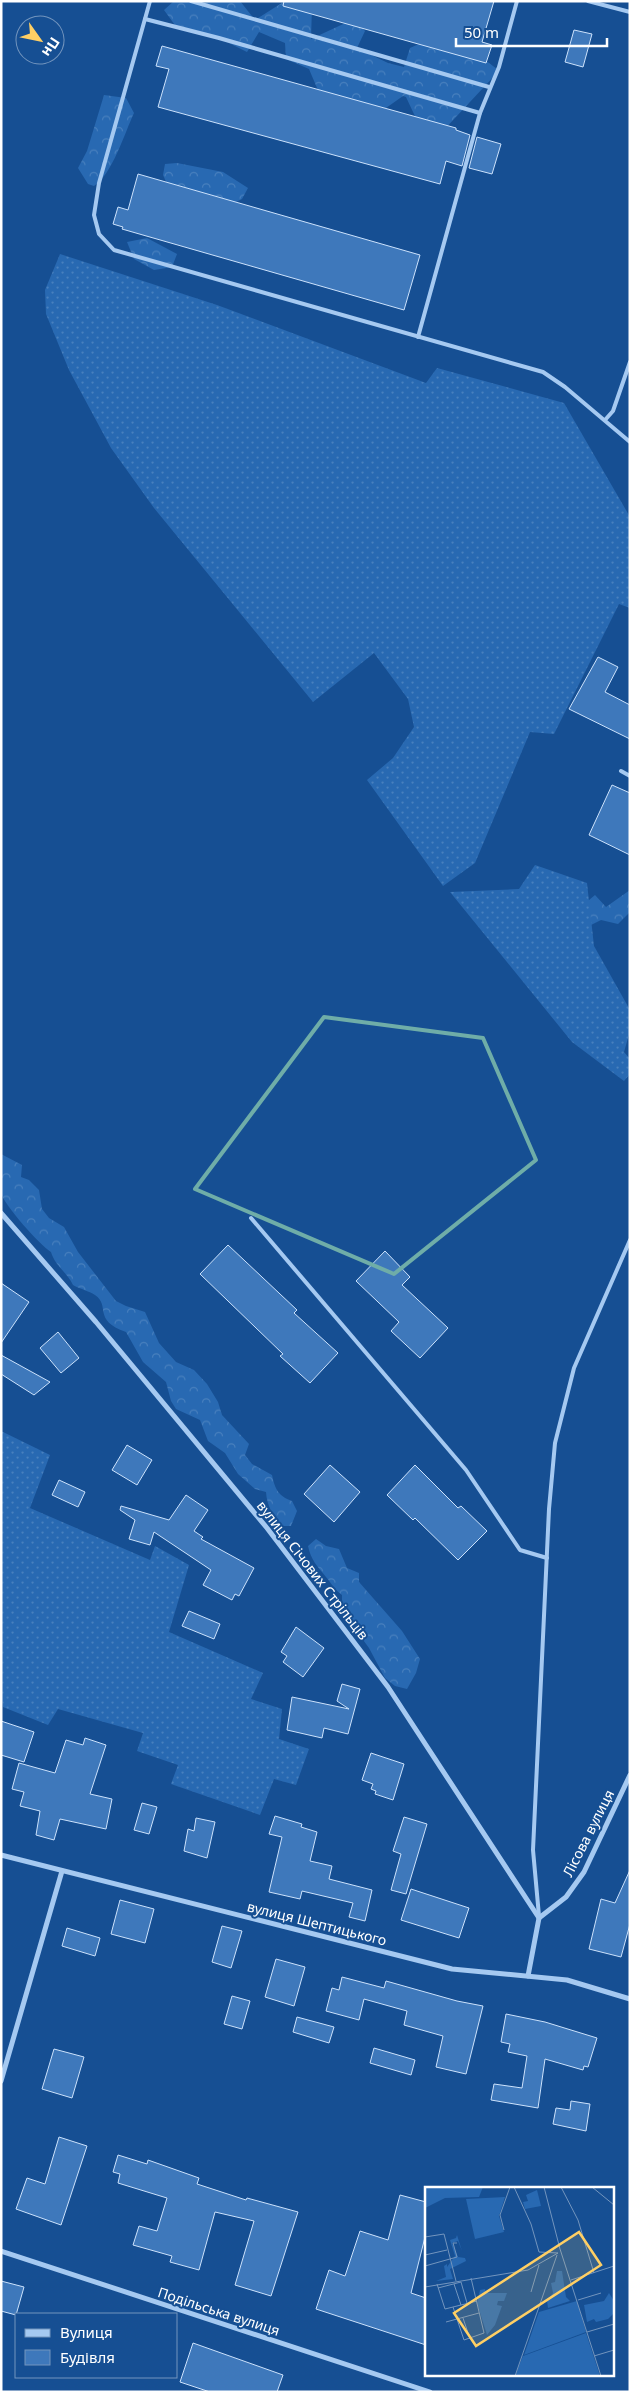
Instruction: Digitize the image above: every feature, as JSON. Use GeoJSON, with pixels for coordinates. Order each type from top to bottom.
{"type":"FeatureCollection","features":[{"type":"Feature","properties":{"kind":"street","name":"вулиця Січових Стрільців"},"geometry":{"type":"LineString","coordinates":[[1,1213],[96,1322],[267,1528],[377,1672],[539,1918]]}},
{"type":"Feature","properties":{"kind":"street","name":"Лісова вулиця"},"geometry":{"type":"LineString","coordinates":[[539,1918],[566,1897],[584,1872],[630,1775]]}},
{"type":"Feature","properties":{"kind":"street","name":"вулиця Шептицького"},"geometry":{"type":"LineString","coordinates":[[1,1855],[452,1969],[567,1980],[630,1999]]}},
{"type":"Feature","properties":{"kind":"street"},"geometry":{"type":"LineString","coordinates":[[1,2081],[62,1871]]}},
{"type":"Feature","properties":{"kind":"street"},"geometry":{"type":"LineString","coordinates":[[528,1976],[539,1918]]}},
{"type":"Feature","properties":{"kind":"street","name":"Подільська вулиця"},"geometry":{"type":"LineString","coordinates":[[1,2251],[430,2392]]}},
{"type":"Feature","properties":{"kind":"lane"},"geometry":{"type":"LineString","coordinates":[[150,1],[99,183],[94,215],[100,234],[114,250],[543,372],[565,387],[630,442]]}},
{"type":"Feature","properties":{"kind":"lane"},"geometry":{"type":"LineString","coordinates":[[191,1],[489,87]]}},
{"type":"Feature","properties":{"kind":"lane"},"geometry":{"type":"LineString","coordinates":[[418,337],[480,113],[498,67],[517,1]]}},
{"type":"Feature","properties":{"kind":"lane"},"geometry":{"type":"LineString","coordinates":[[588,1],[630,12]]}},
{"type":"Feature","properties":{"kind":"lane"},"geometry":{"type":"LineString","coordinates":[[145,19],[219,38],[480,113]]}},
{"type":"Feature","properties":{"kind":"lane"},"geometry":{"type":"LineString","coordinates":[[605,420],[613,411],[630,362]]}},
{"type":"Feature","properties":{"kind":"lane"},"geometry":{"type":"LineString","coordinates":[[621,771],[630,776]]}},
{"type":"Feature","properties":{"kind":"lane"},"geometry":{"type":"LineString","coordinates":[[251,1218],[466,1470],[520,1550],[547,1558]]}},
{"type":"Feature","properties":{"kind":"lane"},"geometry":{"type":"LineString","coordinates":[[539,1918],[533,1850],[549,1509],[556,1443],[574,1368],[630,1240]]}},
{"type":"Feature","properties":{"kind":"highlighted area"},"geometry":{"type":"Polygon","coordinates":[[[324,1017],[483,1038],[536,1160],[394,1274],[195,1189],[324,1017]]]}},
{"type":"Feature","properties":{"kind":"green space"},"geometry":{"type":"Polygon","coordinates":[[[174,1],[240,1],[255,20],[285,1],[312,6],[311,39],[354,19],[365,31],[357,48],[388,63],[404,67],[410,48],[430,39],[446,52],[469,48],[497,69],[497,73],[441,133],[421,129],[406,97],[403,96],[366,122],[320,95],[309,69],[286,59],[285,43],[259,32],[247,52],[219,38],[177,28],[164,10],[174,1]]]}},
{"type":"Feature","properties":{"kind":"green space"},"geometry":{"type":"Polygon","coordinates":[[[104,95],[126,98],[134,113],[107,173],[94,186],[88,184],[78,168],[87,151],[104,95]]]}},
{"type":"Feature","properties":{"kind":"green space"},"geometry":{"type":"Polygon","coordinates":[[[177,163],[223,172],[248,188],[242,199],[226,207],[168,186],[163,175],[165,164],[177,163]]]}},
{"type":"Feature","properties":{"kind":"green space"},"geometry":{"type":"Polygon","coordinates":[[[147,238],[177,254],[172,267],[154,270],[134,259],[127,242],[147,238]]]}},
{"type":"Feature","properties":{"kind":"green space"},"geometry":{"type":"Polygon","coordinates":[[[60,254],[217,305],[426,383],[437,368],[564,403],[630,517],[630,608],[619,604],[554,734],[530,732],[475,863],[443,886],[367,780],[393,758],[414,727],[408,699],[374,653],[313,702],[154,508],[111,448],[69,370],[46,314],[45,290],[60,254]]]}},
{"type":"Feature","properties":{"kind":"green space"},"geometry":{"type":"Polygon","coordinates":[[[535,865],[587,883],[594,946],[630,1010],[630,1031],[624,1052],[630,1059],[630,1074],[624,1081],[572,1042],[450,892],[519,889],[535,865]]]}},
{"type":"Feature","properties":{"kind":"green space"},"geometry":{"type":"Polygon","coordinates":[[[630,890],[630,912],[618,924],[601,920],[585,928],[582,906],[595,895],[606,907],[630,890]]]}},
{"type":"Feature","properties":{"kind":"green space"},"geometry":{"type":"Polygon","coordinates":[[[1,1154],[22,1165],[21,1177],[29,1180],[39,1190],[42,1209],[49,1218],[64,1227],[78,1252],[116,1301],[145,1312],[159,1343],[176,1362],[194,1370],[207,1384],[218,1402],[222,1415],[249,1444],[245,1455],[252,1464],[272,1475],[278,1491],[283,1497],[292,1501],[297,1511],[291,1526],[282,1526],[271,1510],[266,1492],[255,1489],[238,1474],[225,1453],[208,1441],[200,1420],[176,1409],[171,1401],[166,1382],[143,1362],[126,1332],[109,1323],[105,1318],[100,1299],[73,1285],[55,1261],[51,1252],[39,1242],[15,1215],[1,1193],[1,1154]]]}},
{"type":"Feature","properties":{"kind":"green space"},"geometry":{"type":"Polygon","coordinates":[[[1,1431],[50,1455],[30,1508],[150,1560],[155,1546],[189,1565],[169,1632],[263,1673],[251,1699],[282,1709],[279,1739],[309,1749],[296,1785],[274,1779],[260,1815],[171,1784],[178,1765],[137,1751],[143,1733],[58,1709],[48,1725],[3,1707],[1,1692],[1,1431]]]}},
{"type":"Feature","properties":{"kind":"green space"},"geometry":{"type":"Polygon","coordinates":[[[316,1539],[326,1546],[339,1549],[347,1568],[359,1573],[359,1582],[402,1631],[420,1659],[416,1673],[407,1689],[395,1686],[385,1678],[369,1648],[345,1615],[342,1595],[335,1589],[311,1555],[308,1546],[316,1539]]]}},
{"type":"Feature","properties":{"kind":"building"},"geometry":{"type":"Polygon","coordinates":[[[284,1],[494,1],[482,42],[492,45],[486,63],[283,6],[284,1]]]}},
{"type":"Feature","properties":{"kind":"building"},"geometry":{"type":"Polygon","coordinates":[[[574,30],[592,34],[583,67],[565,62],[574,30]]]}},
{"type":"Feature","properties":{"kind":"building"},"geometry":{"type":"Polygon","coordinates":[[[162,46],[456,128],[456,130],[470,135],[462,166],[446,161],[440,184],[158,107],[169,69],[156,66],[162,46]]]}},
{"type":"Feature","properties":{"kind":"building"},"geometry":{"type":"Polygon","coordinates":[[[477,137],[501,144],[492,174],[469,168],[477,137]]]}},
{"type":"Feature","properties":{"kind":"building"},"geometry":{"type":"Polygon","coordinates":[[[138,174],[420,255],[404,310],[122,229],[123,227],[113,224],[118,207],[128,210],[138,174]]]}},
{"type":"Feature","properties":{"kind":"building"},"geometry":{"type":"Polygon","coordinates":[[[598,657],[618,667],[605,692],[630,705],[630,739],[569,709],[598,657]]]}},
{"type":"Feature","properties":{"kind":"building"},"geometry":{"type":"Polygon","coordinates":[[[612,785],[630,793],[630,855],[589,835],[612,785]]]}},
{"type":"Feature","properties":{"kind":"building"},"geometry":{"type":"Polygon","coordinates":[[[228,1245],[297,1310],[294,1313],[338,1353],[310,1383],[280,1356],[283,1354],[200,1274],[228,1245]]]}},
{"type":"Feature","properties":{"kind":"building"},"geometry":{"type":"Polygon","coordinates":[[[385,1251],[410,1277],[402,1285],[448,1328],[420,1358],[391,1331],[399,1322],[356,1281],[385,1251]]]}},
{"type":"Feature","properties":{"kind":"building"},"geometry":{"type":"Polygon","coordinates":[[[1,1283],[29,1302],[1,1343],[1,1283]]]}},
{"type":"Feature","properties":{"kind":"building"},"geometry":{"type":"Polygon","coordinates":[[[58,1332],[79,1358],[61,1373],[40,1348],[58,1332]]]}},
{"type":"Feature","properties":{"kind":"building"},"geometry":{"type":"Polygon","coordinates":[[[1,1355],[50,1382],[34,1395],[1,1374],[1,1355]]]}},
{"type":"Feature","properties":{"kind":"building"},"geometry":{"type":"Polygon","coordinates":[[[127,1445],[152,1460],[137,1485],[112,1470],[127,1445]]]}},
{"type":"Feature","properties":{"kind":"building"},"geometry":{"type":"Polygon","coordinates":[[[330,1465],[360,1492],[334,1522],[304,1494],[330,1465]]]}},
{"type":"Feature","properties":{"kind":"building"},"geometry":{"type":"Polygon","coordinates":[[[415,1465],[458,1508],[461,1506],[487,1531],[458,1560],[415,1518],[413,1520],[387,1495],[415,1465]]]}},
{"type":"Feature","properties":{"kind":"building"},"geometry":{"type":"Polygon","coordinates":[[[59,1480],[85,1492],[78,1507],[52,1495],[59,1480]]]}},
{"type":"Feature","properties":{"kind":"building"},"geometry":{"type":"Polygon","coordinates":[[[186,1495],[208,1510],[194,1531],[203,1537],[201,1539],[254,1568],[239,1596],[235,1594],[232,1600],[203,1585],[211,1570],[154,1532],[150,1545],[129,1539],[135,1520],[120,1510],[121,1506],[169,1520],[186,1495]]]}},
{"type":"Feature","properties":{"kind":"building"},"geometry":{"type":"Polygon","coordinates":[[[189,1611],[220,1624],[214,1639],[182,1626],[189,1611]]]}},
{"type":"Feature","properties":{"kind":"building"},"geometry":{"type":"Polygon","coordinates":[[[296,1627],[324,1648],[303,1677],[283,1662],[287,1656],[281,1652],[296,1627]]]}},
{"type":"Feature","properties":{"kind":"building"},"geometry":{"type":"Polygon","coordinates":[[[342,1684],[360,1689],[348,1734],[324,1728],[322,1738],[287,1730],[292,1697],[349,1709],[337,1701],[342,1684]]]}},
{"type":"Feature","properties":{"kind":"building"},"geometry":{"type":"Polygon","coordinates":[[[1,1721],[34,1732],[24,1762],[1,1755],[1,1721]]]}},
{"type":"Feature","properties":{"kind":"building"},"geometry":{"type":"Polygon","coordinates":[[[85,1738],[106,1745],[90,1794],[112,1799],[106,1829],[60,1819],[54,1840],[36,1835],[40,1811],[20,1806],[24,1792],[12,1789],[19,1763],[55,1773],[66,1740],[83,1745],[85,1738]]]}},
{"type":"Feature","properties":{"kind":"building"},"geometry":{"type":"Polygon","coordinates":[[[371,1753],[404,1764],[393,1800],[375,1794],[376,1791],[371,1789],[373,1784],[362,1780],[371,1753]]]}},
{"type":"Feature","properties":{"kind":"building"},"geometry":{"type":"Polygon","coordinates":[[[142,1803],[157,1807],[149,1834],[134,1830],[142,1803]]]}},
{"type":"Feature","properties":{"kind":"building"},"geometry":{"type":"Polygon","coordinates":[[[275,1816],[302,1824],[301,1827],[317,1832],[310,1861],[332,1866],[329,1879],[372,1890],[365,1921],[349,1917],[353,1903],[302,1891],[300,1899],[269,1892],[282,1837],[269,1834],[275,1816]]]}},
{"type":"Feature","properties":{"kind":"building"},"geometry":{"type":"Polygon","coordinates":[[[404,1817],[427,1824],[406,1894],[391,1890],[401,1854],[393,1851],[404,1817]]]}},
{"type":"Feature","properties":{"kind":"building"},"geometry":{"type":"Polygon","coordinates":[[[196,1818],[215,1822],[207,1858],[184,1851],[188,1829],[194,1831],[196,1818]]]}},
{"type":"Feature","properties":{"kind":"building"},"geometry":{"type":"Polygon","coordinates":[[[630,1870],[630,1924],[621,1957],[589,1949],[601,1899],[615,1903],[630,1870]]]}},
{"type":"Feature","properties":{"kind":"building"},"geometry":{"type":"Polygon","coordinates":[[[411,1889],[469,1908],[459,1938],[401,1920],[411,1889]]]}},
{"type":"Feature","properties":{"kind":"building"},"geometry":{"type":"Polygon","coordinates":[[[120,1900],[154,1909],[145,1943],[111,1934],[120,1900]]]}},
{"type":"Feature","properties":{"kind":"building"},"geometry":{"type":"Polygon","coordinates":[[[222,1926],[242,1931],[231,1968],[212,1962],[222,1926]]]}},
{"type":"Feature","properties":{"kind":"building"},"geometry":{"type":"Polygon","coordinates":[[[67,1928],[100,1938],[95,1956],[62,1946],[67,1928]]]}},
{"type":"Feature","properties":{"kind":"building"},"geometry":{"type":"Polygon","coordinates":[[[276,1959],[305,1967],[294,2006],[265,1997],[276,1959]]]}},
{"type":"Feature","properties":{"kind":"building"},"geometry":{"type":"Polygon","coordinates":[[[342,1977],[384,1988],[386,1981],[457,2001],[483,2006],[466,2074],[436,2067],[443,2036],[404,2025],[407,2011],[364,1999],[359,2020],[326,2011],[332,1988],[339,1990],[342,1977]]]}},
{"type":"Feature","properties":{"kind":"building"},"geometry":{"type":"Polygon","coordinates":[[[232,1996],[250,2001],[242,2029],[224,2024],[232,1996]]]}},
{"type":"Feature","properties":{"kind":"building"},"geometry":{"type":"Polygon","coordinates":[[[506,2014],[545,2022],[597,2038],[588,2067],[584,2066],[583,2070],[545,2059],[538,2108],[491,2100],[494,2084],[522,2088],[527,2056],[508,2052],[510,2044],[501,2042],[506,2014]]]}},
{"type":"Feature","properties":{"kind":"building"},"geometry":{"type":"Polygon","coordinates":[[[297,2017],[334,2027],[329,2043],[293,2032],[297,2017]]]}},
{"type":"Feature","properties":{"kind":"building"},"geometry":{"type":"Polygon","coordinates":[[[374,2048],[415,2060],[411,2075],[370,2063],[374,2048]]]}},
{"type":"Feature","properties":{"kind":"building"},"geometry":{"type":"Polygon","coordinates":[[[54,2049],[84,2057],[72,2098],[42,2089],[54,2049]]]}},
{"type":"Feature","properties":{"kind":"building"},"geometry":{"type":"Polygon","coordinates":[[[571,2101],[590,2104],[586,2131],[553,2124],[556,2108],[570,2110],[571,2101]]]}},
{"type":"Feature","properties":{"kind":"building"},"geometry":{"type":"Polygon","coordinates":[[[59,2137],[87,2146],[61,2225],[16,2209],[27,2178],[45,2184],[59,2137]]]}},
{"type":"Feature","properties":{"kind":"building"},"geometry":{"type":"Polygon","coordinates":[[[118,2155],[147,2164],[148,2160],[199,2178],[197,2184],[246,2200],[247,2198],[298,2212],[271,2296],[235,2285],[254,2221],[215,2212],[199,2270],[170,2262],[172,2256],[133,2245],[139,2226],[157,2231],[167,2198],[118,2183],[120,2174],[113,2172],[118,2155]]]}},
{"type":"Feature","properties":{"kind":"building"},"geometry":{"type":"Polygon","coordinates":[[[400,2195],[425,2202],[425,2237],[411,2293],[425,2298],[425,2345],[316,2309],[329,2270],[345,2276],[360,2231],[388,2240],[400,2195]]]}},
{"type":"Feature","properties":{"kind":"building"},"geometry":{"type":"Polygon","coordinates":[[[1,2281],[24,2287],[15,2315],[1,2311],[1,2281]]]}},
{"type":"Feature","properties":{"kind":"building"},"geometry":{"type":"Polygon","coordinates":[[[193,2343],[283,2375],[277,2392],[210,2392],[180,2382],[193,2343]]]}}]}
